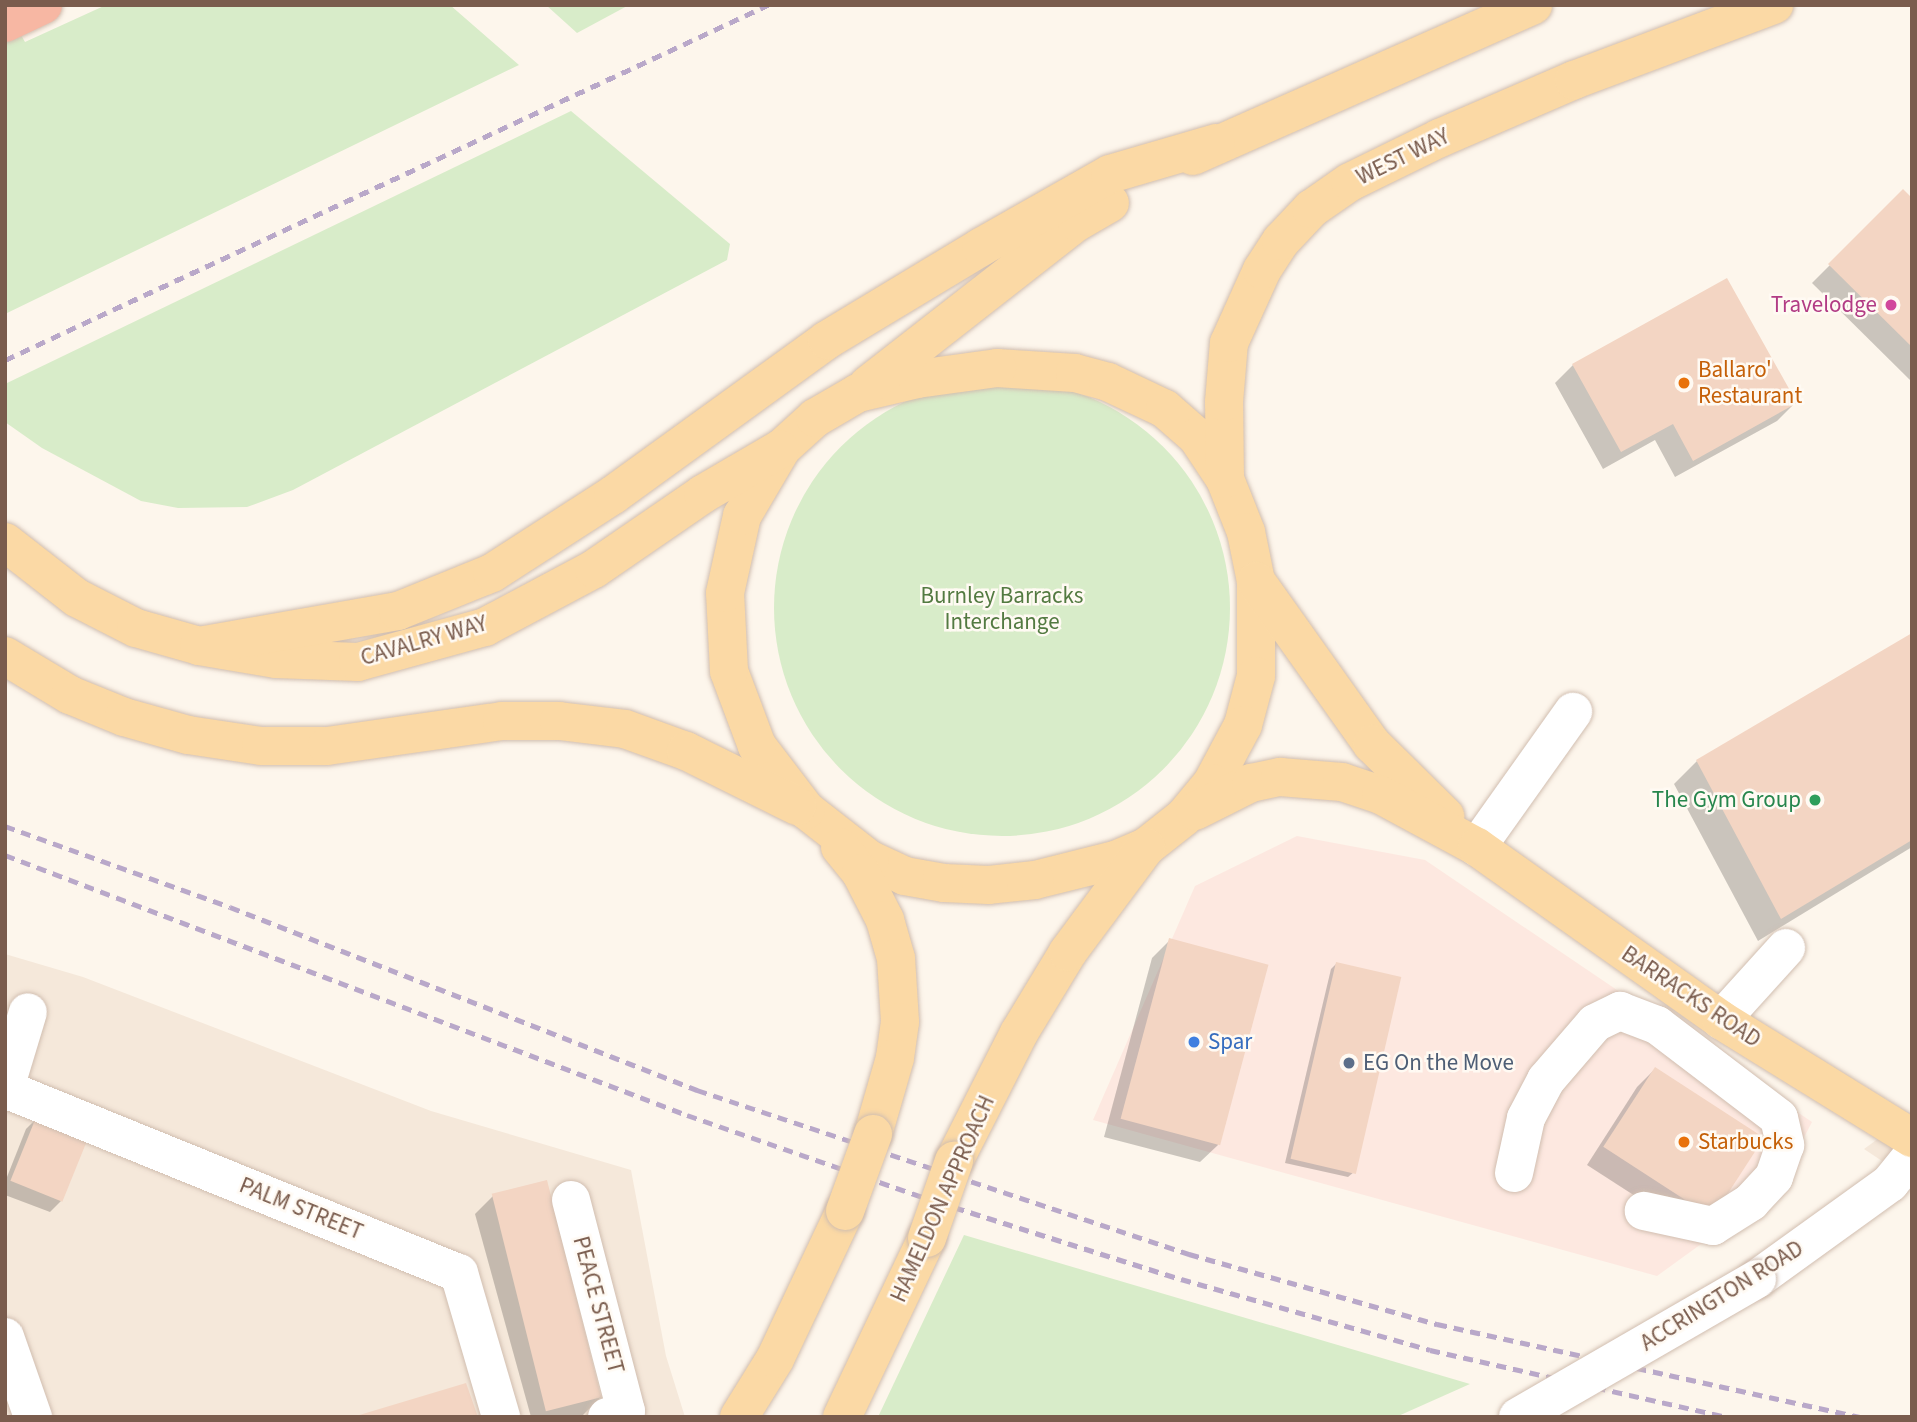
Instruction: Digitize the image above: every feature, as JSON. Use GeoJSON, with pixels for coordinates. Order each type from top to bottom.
{"type":"FeatureCollection","features":[{"type":"Feature","properties":{"kind":"highway"},"geometry":{"type":"LineString","coordinates":[[5,23],[43,5]]}},
{"type":"Feature","properties":{"kind":"main road"},"geometry":{"type":"LineString","coordinates":[[739,1417],[775,1359],[845,1210],[873,1134],[895,1058],[900,1022],[896,958],[885,920],[861,873],[757,746],[729,671],[724,593],[742,516],[782,448],[815,418],[858,393],[1077,222],[1216,143],[1533,5]]}},
{"type":"Feature","properties":{"kind":"main road","name":"WEST WAY"},"geometry":{"type":"LineString","coordinates":[[1226,479],[1224,402],[1230,343],[1262,270],[1280,241],[1311,209],[1350,182],[1440,138],[1574,79],[1774,5]]}},
{"type":"Feature","properties":{"kind":"main road"},"geometry":{"type":"LineString","coordinates":[[199,646],[398,611],[492,573],[613,495],[827,340],[981,247],[1110,174],[1216,143]]}},
{"type":"Feature","properties":{"kind":"main road"},"geometry":{"type":"LineString","coordinates":[[5,656],[71,695],[124,717],[188,735],[261,746],[327,746],[502,721],[559,721],[625,729],[687,751],[812,816],[870,860],[905,876],[944,883],[989,886],[1035,880],[1115,860],[1146,847],[1184,817],[1224,764],[1243,725],[1256,676],[1256,581],[1246,532],[1226,479],[1197,437],[1166,409],[1136,393],[1076,373],[997,368],[917,379],[858,393]]}},
{"type":"Feature","properties":{"kind":"main road","name":"CAVALRY WAY"},"geometry":{"type":"LineString","coordinates":[[5,542],[77,598],[136,628],[199,646],[275,659],[358,662],[485,627],[594,569],[704,494],[782,448]]}},
{"type":"Feature","properties":{"kind":"main road","name":"BARRACKS ROAD"},"geometry":{"type":"LineString","coordinates":[[1256,581],[1372,744],[1477,847]]}},
{"type":"Feature","properties":{"kind":"main road","name":"BARRACKS ROAD"},"geometry":{"type":"LineString","coordinates":[[1184,817],[1218,796],[1251,783],[1312,778],[1381,795],[1477,847],[1721,1020],[1912,1138]]}},
{"type":"Feature","properties":{"kind":"main road","name":"HAMELDON APPROACH"},"geometry":{"type":"LineString","coordinates":[[842,1417],[927,1238],[954,1161],[1026,1021],[1068,952],[1146,847]]}},
{"type":"Feature","properties":{"kind":"street"},"geometry":{"type":"LineString","coordinates":[[1477,847],[1573,712]]}},
{"type":"Feature","properties":{"kind":"street"},"geometry":{"type":"LineString","coordinates":[[1721,1020],[1786,948]]}},
{"type":"Feature","properties":{"kind":"street"},"geometry":{"type":"LineString","coordinates":[[1514,1173],[1526,1118],[1546,1080],[1595,1023],[1620,1011],[1657,1025],[1779,1118],[1785,1145],[1766,1186],[1751,1202],[1713,1226],[1644,1210]]}},
{"type":"Feature","properties":{"kind":"street"},"geometry":{"type":"LineString","coordinates":[[5,1089],[28,1012]]}},
{"type":"Feature","properties":{"kind":"street","name":"PALM STREET"},"geometry":{"type":"LineString","coordinates":[[5,1089],[459,1273],[501,1417]]}},
{"type":"Feature","properties":{"kind":"street","name":"ACCRINGTON ROAD"},"geometry":{"type":"LineString","coordinates":[[1518,1417],[1757,1279],[1890,1182],[1912,1156]]}},
{"type":"Feature","properties":{"kind":"street","name":"PEACE STREET"},"geometry":{"type":"LineString","coordinates":[[570,1200],[616,1414]]}},
{"type":"Feature","properties":{"kind":"street"},"geometry":{"type":"LineString","coordinates":[[5,1337],[33,1417]]}},
{"type":"Feature","properties":{"kind":"shaded area"},"geometry":{"type":"Polygon","coordinates":[[[1297,836],[1425,860],[1812,1122],[1777,1189],[1657,1276],[1093,1120],[1195,886],[1297,836]]]}},
{"type":"Feature","properties":{"kind":"shaded area"},"geometry":{"type":"Polygon","coordinates":[[[5,954],[83,977],[431,1111],[631,1170],[666,1356],[685,1417],[5,1417],[5,954]]]}},
{"type":"Feature","properties":{"kind":"shaded area"},"geometry":{"type":"Polygon","coordinates":[[[1912,1114],[1912,1181],[1864,1149],[1912,1114]]]}},
{"type":"Feature","properties":{"kind":"green space"},"geometry":{"type":"Polygon","coordinates":[[[106,5],[450,5],[519,65],[5,314],[5,43],[21,35],[25,42],[106,5]]]}},
{"type":"Feature","properties":{"kind":"green space"},"geometry":{"type":"Polygon","coordinates":[[[546,5],[629,5],[577,33],[546,5]]]}},
{"type":"Feature","properties":{"kind":"green space"},"geometry":{"type":"Polygon","coordinates":[[[571,111],[730,244],[727,260],[293,490],[247,507],[178,508],[141,501],[42,448],[5,422],[5,384],[571,111]]]}},
{"type":"Feature","properties":{"kind":"green space","name":"Burnley Barracks Interchange"},"geometry":{"type":"Polygon","coordinates":[[[1002,380],[1047,384],[1089,397],[1129,418],[1147,431],[1179,463],[1203,500],[1221,542],[1226,563],[1230,608],[1226,653],[1213,695],[1192,735],[1179,753],[1147,785],[1110,809],[1068,827],[1047,832],[1002,836],[957,832],[915,819],[875,798],[857,785],[825,753],[801,716],[783,674],[778,653],[774,608],[778,563],[791,521],[812,481],[825,463],[857,431],[894,407],[936,389],[957,384],[1002,380]]]}},
{"type":"Feature","properties":{"kind":"green space"},"geometry":{"type":"Polygon","coordinates":[[[964,1235],[1470,1384],[1396,1417],[878,1417],[964,1235]]]}},
{"type":"Feature","properties":{"kind":"building","name":"Travelodge"},"geometry":{"type":"Polygon","coordinates":[[[1903,189],[1912,198],[1912,347],[1828,264],[1903,189]]]}},
{"type":"Feature","properties":{"kind":"building","name":"Ballaro' Restaurant"},"geometry":{"type":"Polygon","coordinates":[[[1727,278],[1797,403],[1693,461],[1673,424],[1621,452],[1572,364],[1727,278]]]}},
{"type":"Feature","properties":{"kind":"building","name":"The Gym Group"},"geometry":{"type":"Polygon","coordinates":[[[1912,633],[1912,840],[1781,919],[1696,760],[1912,633]]]}},
{"type":"Feature","properties":{"kind":"building","name":"Spar"},"geometry":{"type":"Polygon","coordinates":[[[1169,938],[1268,965],[1220,1145],[1121,1119],[1169,938]]]}},
{"type":"Feature","properties":{"kind":"building"},"geometry":{"type":"Polygon","coordinates":[[[1336,962],[1401,977],[1356,1174],[1291,1159],[1336,962]]]}},
{"type":"Feature","properties":{"kind":"building","name":"Starbucks"},"geometry":{"type":"Polygon","coordinates":[[[1655,1067],[1764,1138],[1712,1217],[1603,1147],[1655,1067]]]}},
{"type":"Feature","properties":{"kind":"building"},"geometry":{"type":"Polygon","coordinates":[[[37,1115],[89,1136],[62,1202],[10,1181],[37,1115]]]}},
{"type":"Feature","properties":{"kind":"building"},"geometry":{"type":"Polygon","coordinates":[[[547,1180],[601,1397],[546,1411],[492,1194],[547,1180]]]}},
{"type":"Feature","properties":{"kind":"building"},"geometry":{"type":"Polygon","coordinates":[[[466,1383],[478,1417],[356,1417],[356,1416],[466,1383]]]}},
{"type":"Feature","properties":{"kind":"railway"},"geometry":{"type":"LineString","coordinates":[[5,360],[768,5]]}},
{"type":"Feature","properties":{"kind":"railway"},"geometry":{"type":"LineString","coordinates":[[5,826],[230,907],[697,1090],[1189,1254],[1437,1324],[1861,1417]]}},
{"type":"Feature","properties":{"kind":"railway"},"geometry":{"type":"LineString","coordinates":[[5,855],[687,1115],[922,1197],[1181,1279],[1430,1350],[1727,1417]]}},
{"type":"Feature","properties":{"kind":"place","name":"Travelodge"},"geometry":{"type":"Point","coordinates":[1891,305]}},
{"type":"Feature","properties":{"kind":"place","name":"Ballaro' Restaurant"},"geometry":{"type":"Point","coordinates":[1684,383]}},
{"type":"Feature","properties":{"kind":"place","name":"The Gym Group"},"geometry":{"type":"Point","coordinates":[1815,800]}},
{"type":"Feature","properties":{"kind":"place","name":"Spar"},"geometry":{"type":"Point","coordinates":[1194,1042]}},
{"type":"Feature","properties":{"kind":"place","name":"EG On the Move"},"geometry":{"type":"Point","coordinates":[1349,1063]}},
{"type":"Feature","properties":{"kind":"place","name":"Starbucks"},"geometry":{"type":"Point","coordinates":[1684,1142]}}]}
